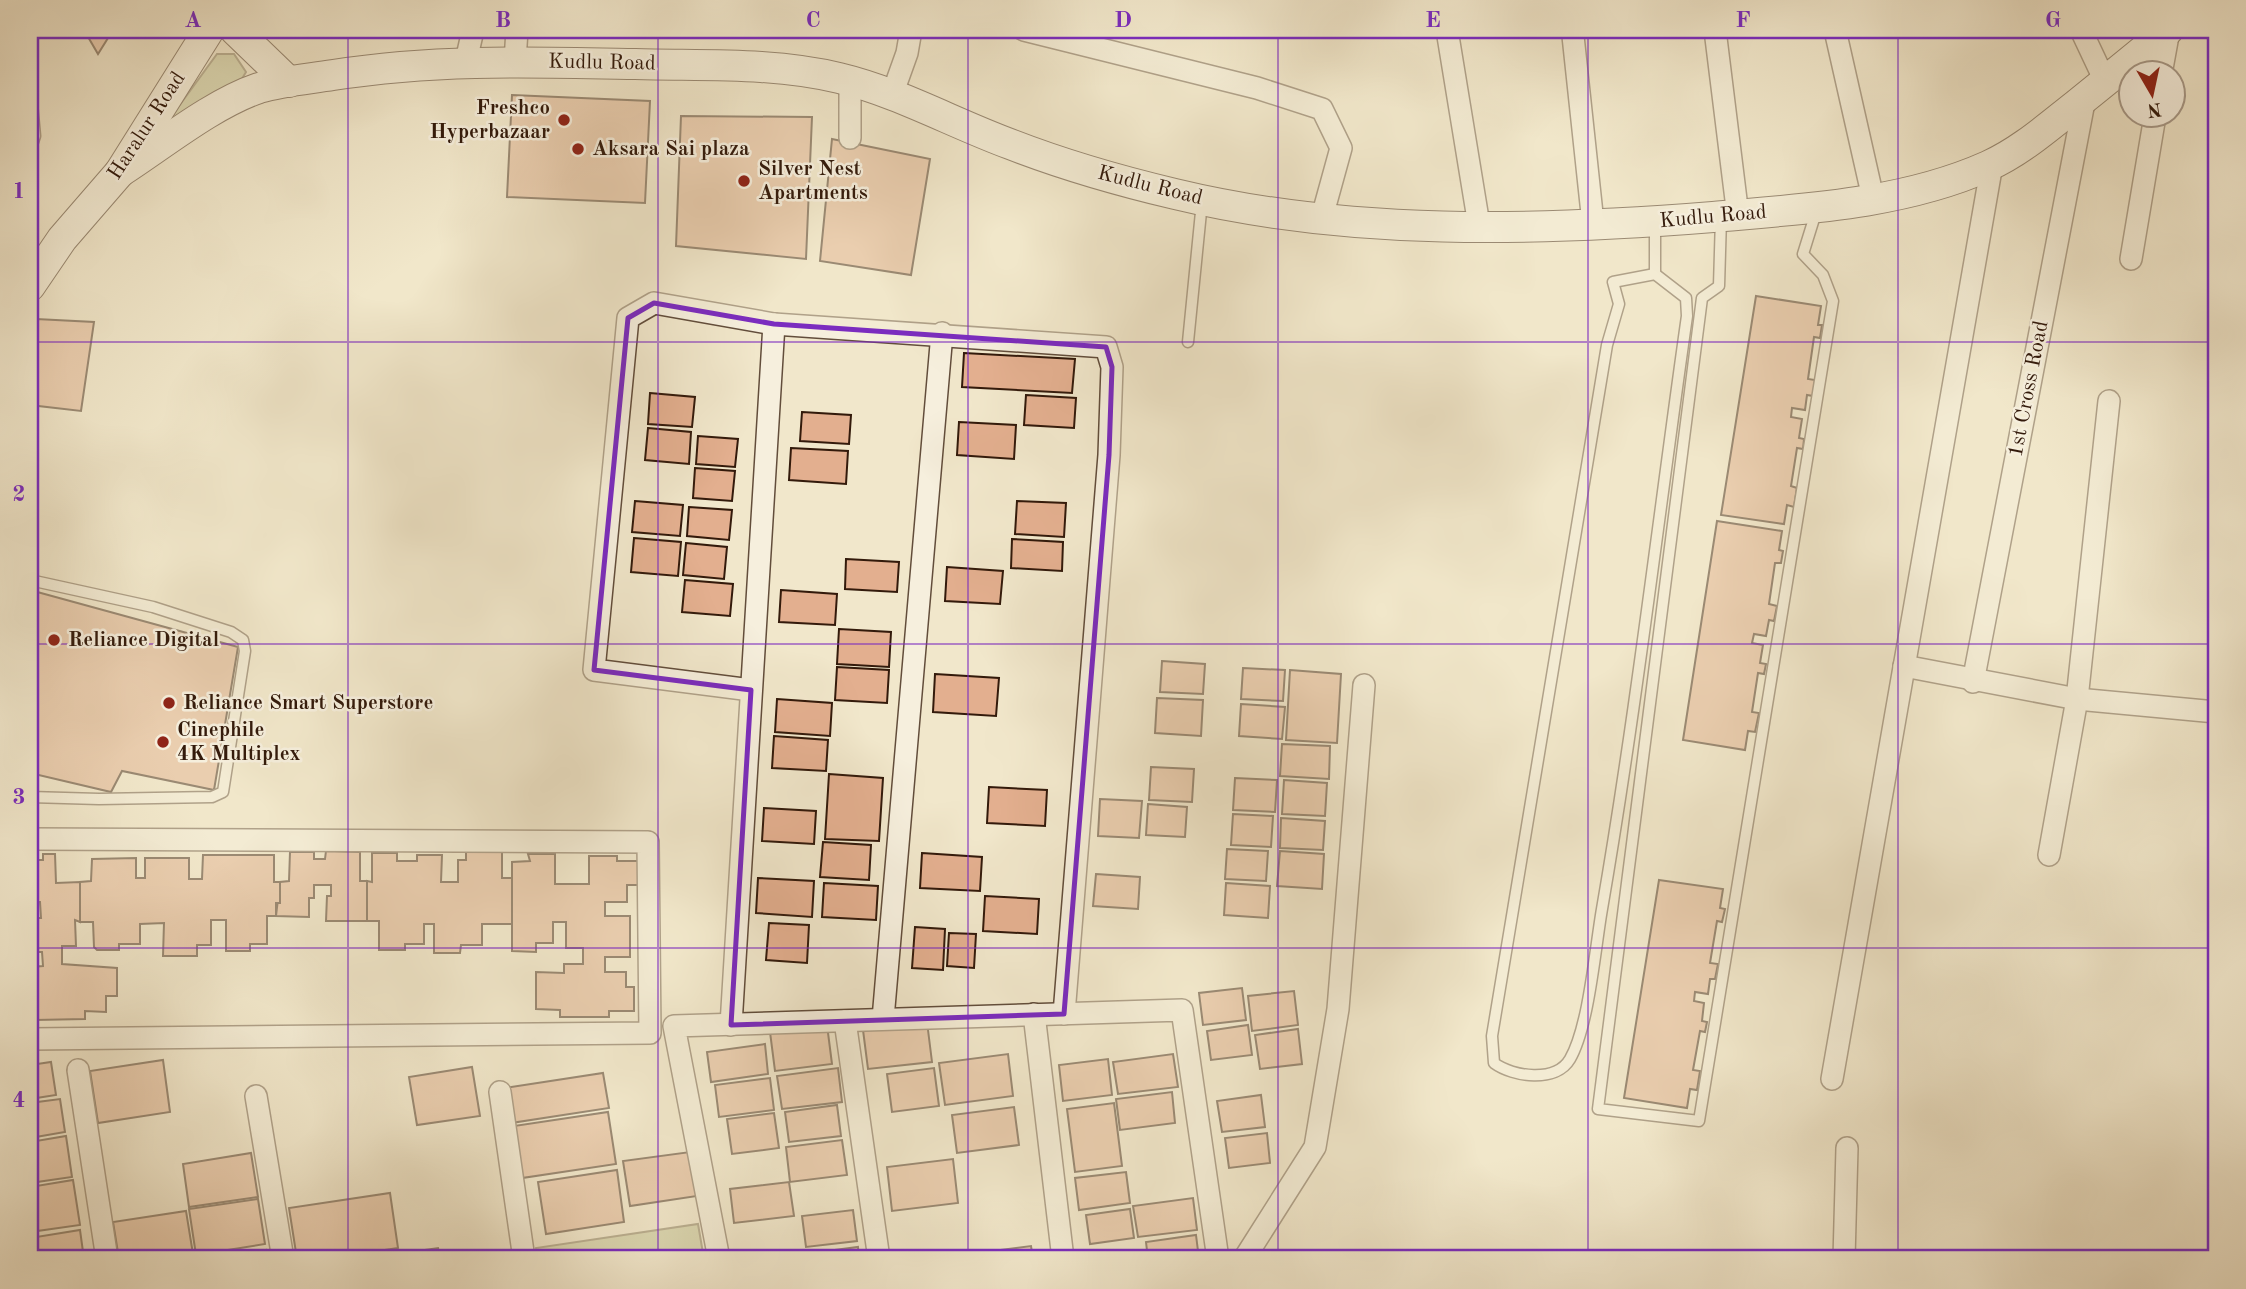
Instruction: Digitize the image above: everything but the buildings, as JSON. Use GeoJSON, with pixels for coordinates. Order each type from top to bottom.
{"type":"FeatureCollection","features":[{"type":"Feature","properties":{"kind":"street","name":"Haralur Road"},"geometry":{"type":"LineString","coordinates":[[30,286],[62,239],[120,172],[209,30]]}},
{"type":"Feature","properties":{"kind":"street"},"geometry":{"type":"LineString","coordinates":[[235,30],[289,82]]}},
{"type":"Feature","properties":{"kind":"street"},"geometry":{"type":"LineString","coordinates":[[467,61],[473,30]]}},
{"type":"Feature","properties":{"kind":"street"},"geometry":{"type":"LineString","coordinates":[[515,61],[517,30]]}},
{"type":"Feature","properties":{"kind":"street"},"geometry":{"type":"LineString","coordinates":[[892,95],[907,53],[911,30]]}},
{"type":"Feature","properties":{"kind":"street"},"geometry":{"type":"LineString","coordinates":[[1024,30],[1257,88],[1322,109],[1341,148],[1322,217]]}},
{"type":"Feature","properties":{"kind":"street"},"geometry":{"type":"LineString","coordinates":[[1447,30],[1479,225]]}},
{"type":"Feature","properties":{"kind":"street"},"geometry":{"type":"LineString","coordinates":[[1716,30],[1729,216]]}},
{"type":"Feature","properties":{"kind":"street"},"geometry":{"type":"LineString","coordinates":[[1835,30],[1873,198]]}},
{"type":"Feature","properties":{"kind":"street"},"geometry":{"type":"LineString","coordinates":[[2081,30],[2095,89]]}},
{"type":"Feature","properties":{"kind":"street","name":"Kudlu Road"},"geometry":{"type":"LineString","coordinates":[[120,172],[233,99],[260,88],[289,82],[372,69],[467,61],[744,66],[801,71],[850,81],[1051,158],[1102,175],[1202,200],[1377,223],[1479,225],[1655,222],[1818,207],[1947,182],[1992,164],[2027,144],[2169,30]]}},
{"type":"Feature","properties":{"kind":"street"},"geometry":{"type":"LineString","coordinates":[[2164,60],[2169,30]]}},
{"type":"Feature","properties":{"kind":"street"},"geometry":{"type":"LineString","coordinates":[[1573,36],[1593,223]]}},
{"type":"Feature","properties":{"kind":"street"},"geometry":{"type":"LineString","coordinates":[[850,81],[850,138]]}},
{"type":"Feature","properties":{"kind":"street","name":"1st Cross Road"},"geometry":{"type":"LineString","coordinates":[[1973,682],[2095,89]]}},
{"type":"Feature","properties":{"kind":"street"},"geometry":{"type":"LineString","coordinates":[[2132,259],[2152,130]]}},
{"type":"Feature","properties":{"kind":"street"},"geometry":{"type":"LineString","coordinates":[[1832,1079],[1992,164]]}},
{"type":"Feature","properties":{"kind":"street"},"geometry":{"type":"LineString","coordinates":[[30,247],[62,239]]}},
{"type":"Feature","properties":{"kind":"street"},"geometry":{"type":"LineString","coordinates":[[751,690],[594,670],[628,318],[654,303],[774,324],[942,333],[1106,347],[1112,367],[1109,455],[1064,1014]]}},
{"type":"Feature","properties":{"kind":"street"},"geometry":{"type":"LineString","coordinates":[[731,1024],[774,324]]}},
{"type":"Feature","properties":{"kind":"street"},"geometry":{"type":"LineString","coordinates":[[883,1019],[942,333]]}},
{"type":"Feature","properties":{"kind":"street"},"geometry":{"type":"LineString","coordinates":[[2049,855],[2077,699],[2109,401]]}},
{"type":"Feature","properties":{"kind":"street"},"geometry":{"type":"LineString","coordinates":[[1904,666],[1973,682],[2077,699],[2216,712]]}},
{"type":"Feature","properties":{"kind":"street"},"geometry":{"type":"LineString","coordinates":[[1244,1259],[1315,1147],[1339,1009],[1364,685]]}},
{"type":"Feature","properties":{"kind":"street"},"geometry":{"type":"LineString","coordinates":[[30,839],[648,842],[650,1033],[30,1039]]}},
{"type":"Feature","properties":{"kind":"street"},"geometry":{"type":"LineString","coordinates":[[719,1259],[674,1026],[1182,1010],[1218,1259]]}},
{"type":"Feature","properties":{"kind":"street"},"geometry":{"type":"LineString","coordinates":[[1034,1014],[1063,1259]]}},
{"type":"Feature","properties":{"kind":"street"},"geometry":{"type":"LineString","coordinates":[[845,1020],[878,1259]]}},
{"type":"Feature","properties":{"kind":"street"},"geometry":{"type":"LineString","coordinates":[[78,1070],[107,1259]]}},
{"type":"Feature","properties":{"kind":"street"},"geometry":{"type":"LineString","coordinates":[[500,1092],[524,1259]]}},
{"type":"Feature","properties":{"kind":"street"},"geometry":{"type":"LineString","coordinates":[[256,1096],[283,1259]]}},
{"type":"Feature","properties":{"kind":"street"},"geometry":{"type":"LineString","coordinates":[[1844,1259],[1847,1148]]}},
{"type":"Feature","properties":{"kind":"lane"},"geometry":{"type":"LineString","coordinates":[[30,82],[35,136],[30,151]]}},
{"type":"Feature","properties":{"kind":"lane"},"geometry":{"type":"LineString","coordinates":[[1188,342],[1202,200]]}},
{"type":"Feature","properties":{"kind":"lane"},"geometry":{"type":"LineString","coordinates":[[1729,216],[1720,248],[1719,286],[1702,298],[1598,1109],[1699,1121],[1833,301],[1823,275],[1803,254],[1818,207]]}},
{"type":"Feature","properties":{"kind":"lane"},"geometry":{"type":"LineString","coordinates":[[1655,222],[1655,274]]}},
{"type":"Feature","properties":{"kind":"lane"},"geometry":{"type":"LineString","coordinates":[[1655,274],[1686,298],[1687,316],[1611,857],[1580,1030],[1569,1061],[1549,1075],[1508,1073],[1494,1063],[1492,1036],[1607,345],[1619,304],[1613,282],[1655,274]]}},
{"type":"Feature","properties":{"kind":"lane"},"geometry":{"type":"LineString","coordinates":[[30,580],[153,607],[231,632],[243,640],[245,651],[223,792],[212,796],[112,799],[30,797]]}},
{"type":"Feature","properties":{"kind":"highlighted area"},"geometry":{"type":"Polygon","coordinates":[[[654,303],[774,324],[1106,347],[1112,367],[1109,455],[1064,1014],[731,1025],[751,690],[594,670],[628,318],[654,303]]]}},
{"type":"Feature","properties":{"kind":"green space"},"geometry":{"type":"Polygon","coordinates":[[[217,54],[234,54],[246,72],[240,82],[168,121],[217,54]]]}},
{"type":"Feature","properties":{"kind":"green space"},"geometry":{"type":"Polygon","coordinates":[[[698,1224],[704,1259],[538,1259],[536,1248],[698,1224]]]}},
{"type":"Feature","properties":{"kind":"place","name":"Freshco Hyperbazaar"},"geometry":{"type":"Point","coordinates":[564,120]}},
{"type":"Feature","properties":{"kind":"place","name":"Aksara Sai plaza"},"geometry":{"type":"Point","coordinates":[578,149]}},
{"type":"Feature","properties":{"kind":"place","name":"Silver Nest Apartments"},"geometry":{"type":"Point","coordinates":[744,181]}},
{"type":"Feature","properties":{"kind":"place","name":"Reliance Digital"},"geometry":{"type":"Point","coordinates":[54,640]}},
{"type":"Feature","properties":{"kind":"place","name":"Reliance Smart Superstore"},"geometry":{"type":"Point","coordinates":[169,703]}},
{"type":"Feature","properties":{"kind":"place","name":"Cinephile 4K Multiplex"},"geometry":{"type":"Point","coordinates":[163,742]}}]}
